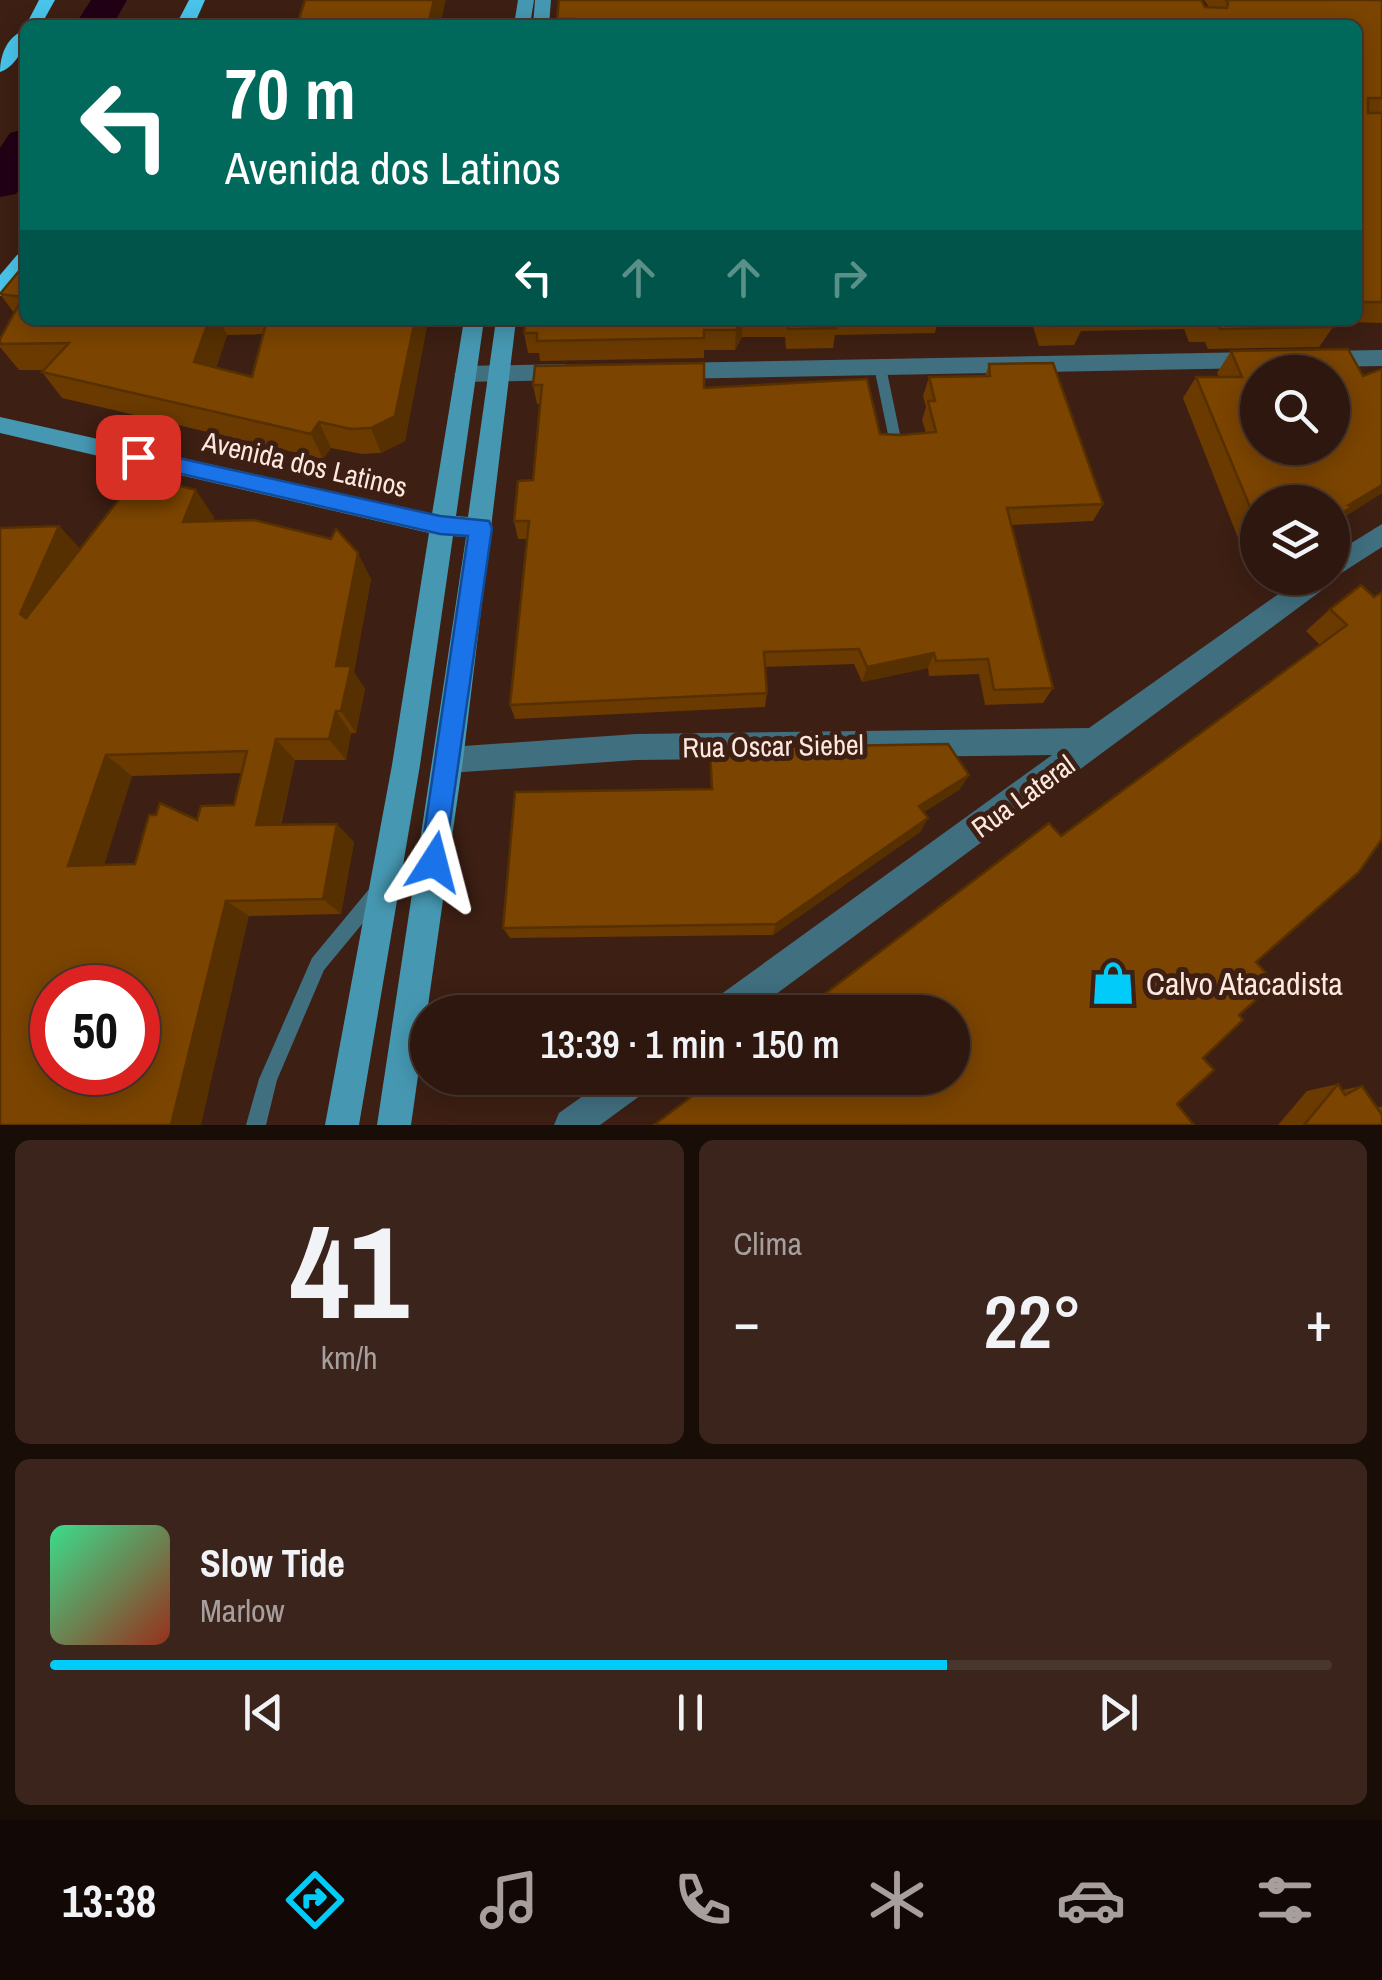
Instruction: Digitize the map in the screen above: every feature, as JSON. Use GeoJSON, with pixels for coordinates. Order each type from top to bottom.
{"type":"FeatureCollection","features":[{"type":"Feature","properties":{"kind":"highway"},"geometry":{"type":"LineString","coordinates":[[0,66],[20,41]]}},
{"type":"Feature","properties":{"kind":"highway"},"geometry":{"type":"LineString","coordinates":[[0,288],[20,266]]}},
{"type":"Feature","properties":{"kind":"main road"},"geometry":{"type":"LineString","coordinates":[[342,1125],[386,882],[473,325]]}},
{"type":"Feature","properties":{"kind":"main road"},"geometry":{"type":"LineString","coordinates":[[394,1125],[449,760],[505,325]]}},
{"type":"Feature","properties":{"kind":"main road","name":"Avenida dos Latinos"},"geometry":{"type":"LineString","coordinates":[[0,425],[440,525],[481,528]]}},
{"type":"Feature","properties":{"kind":"street"},"geometry":{"type":"LineString","coordinates":[[652,371],[1382,358]]}},
{"type":"Feature","properties":{"kind":"street"},"geometry":{"type":"LineString","coordinates":[[465,374],[595,372]]}},
{"type":"Feature","properties":{"kind":"street"},"geometry":{"type":"LineString","coordinates":[[1350,556],[1382,534]]}},
{"type":"Feature","properties":{"kind":"street","name":"Rua Lateral"},"geometry":{"type":"LineString","coordinates":[[748,995],[1296,595]]}},
{"type":"Feature","properties":{"kind":"street","name":"Rua Oscar Siebel"},"geometry":{"type":"LineString","coordinates":[[449,760],[636,748],[1098,741]]}},
{"type":"Feature","properties":{"kind":"street"},"geometry":{"type":"LineString","coordinates":[[571,1125],[612,1095]]}},
{"type":"Feature","properties":{"kind":"lane"},"geometry":{"type":"LineString","coordinates":[[880,367],[896,444]]}},
{"type":"Feature","properties":{"kind":"lane"},"geometry":{"type":"LineString","coordinates":[[256,1125],[268,1079],[318,964],[386,882]]}},
{"type":"Feature","properties":{"kind":"building"},"geometry":{"type":"Polygon","coordinates":[[[305,0],[434,0],[429,20],[299,20],[305,0]]]}},
{"type":"Feature","properties":{"kind":"building"},"geometry":{"type":"Polygon","coordinates":[[[559,0],[1201,0],[1205,7],[1227,8],[1226,0],[1382,0],[1382,98],[1368,98],[1368,113],[1382,113],[1382,302],[1362,302],[1362,20],[557,19],[559,0]]]}},
{"type":"Feature","properties":{"kind":"building"},"geometry":{"type":"Polygon","coordinates":[[[20,270],[20,297],[0,294],[20,270]]]}},
{"type":"Feature","properties":{"kind":"building"},"geometry":{"type":"Polygon","coordinates":[[[20,302],[20,325],[207,325],[194,362],[252,377],[266,325],[414,325],[395,416],[371,428],[351,429],[319,422],[311,434],[42,372],[69,343],[0,344],[20,302]]]}},
{"type":"Feature","properties":{"kind":"building"},"geometry":{"type":"Polygon","coordinates":[[[525,325],[739,325],[736,330],[704,330],[704,338],[537,341],[537,333],[524,333],[525,325]]]}},
{"type":"Feature","properties":{"kind":"building"},"geometry":{"type":"Polygon","coordinates":[[[788,325],[836,328],[788,329],[788,325]]]}},
{"type":"Feature","properties":{"kind":"building"},"geometry":{"type":"Polygon","coordinates":[[[1218,325],[1333,327],[1220,329],[1218,325]]]}},
{"type":"Feature","properties":{"kind":"building"},"geometry":{"type":"Polygon","coordinates":[[[1348,349],[1363,376],[1382,369],[1382,485],[1350,504],[1350,485],[1241,485],[1196,377],[1240,377],[1240,465],[1350,465],[1350,355],[1240,355],[1240,372],[1231,351],[1348,349]]]}},
{"type":"Feature","properties":{"kind":"building"},"geometry":{"type":"Polygon","coordinates":[[[704,363],[704,388],[867,379],[880,434],[901,435],[936,432],[928,401],[935,401],[929,377],[990,376],[989,364],[1053,363],[1103,504],[1007,508],[1053,688],[994,690],[988,659],[936,661],[934,653],[867,667],[859,649],[764,652],[767,693],[510,705],[529,521],[514,521],[518,481],[533,480],[542,385],[533,385],[535,366],[704,363]]]}},
{"type":"Feature","properties":{"kind":"building"},"geometry":{"type":"Polygon","coordinates":[[[138,475],[196,490],[183,522],[254,520],[331,539],[336,529],[358,553],[336,666],[351,666],[341,711],[336,711],[329,739],[276,739],[256,825],[337,824],[323,899],[226,901],[171,1125],[0,1125],[0,528],[59,526],[20,614],[26,618],[138,475]],[[247,751],[106,755],[68,866],[135,864],[149,815],[156,815],[160,803],[197,820],[201,806],[234,805],[247,751]]]}},
{"type":"Feature","properties":{"kind":"building"},"geometry":{"type":"Polygon","coordinates":[[[1361,585],[1374,597],[1382,592],[1382,839],[1359,872],[1256,962],[1275,983],[1239,1015],[1243,1020],[1203,1058],[1214,1070],[1177,1104],[1194,1125],[654,1125],[694,1095],[970,1095],[970,995],[823,995],[1049,823],[1061,836],[1347,625],[1330,609],[1361,585]]]}},
{"type":"Feature","properties":{"kind":"building"},"geometry":{"type":"Polygon","coordinates":[[[948,744],[969,775],[919,806],[928,818],[776,924],[503,928],[515,792],[712,789],[710,748],[948,744]]]}},
{"type":"Feature","properties":{"kind":"building"},"geometry":{"type":"Polygon","coordinates":[[[1338,1084],[1345,1095],[1362,1086],[1382,1115],[1382,1125],[1304,1125],[1338,1084]]]}},
{"type":"Feature","properties":{"kind":"waterway"},"geometry":{"type":"LineString","coordinates":[[97,20],[109,0]]}},
{"type":"Feature","properties":{"kind":"waterway"},"geometry":{"type":"LineString","coordinates":[[0,184],[20,150]]}},
{"type":"Feature","properties":{"kind":"place","name":"Calvo Atacadista"},"geometry":{"type":"Point","coordinates":[1113,983]}},
{"type":"Feature","properties":{"kind":"route"},"geometry":{"type":"LineString","coordinates":[[138,457],[440,525],[481,528],[434,862]]}}]}
